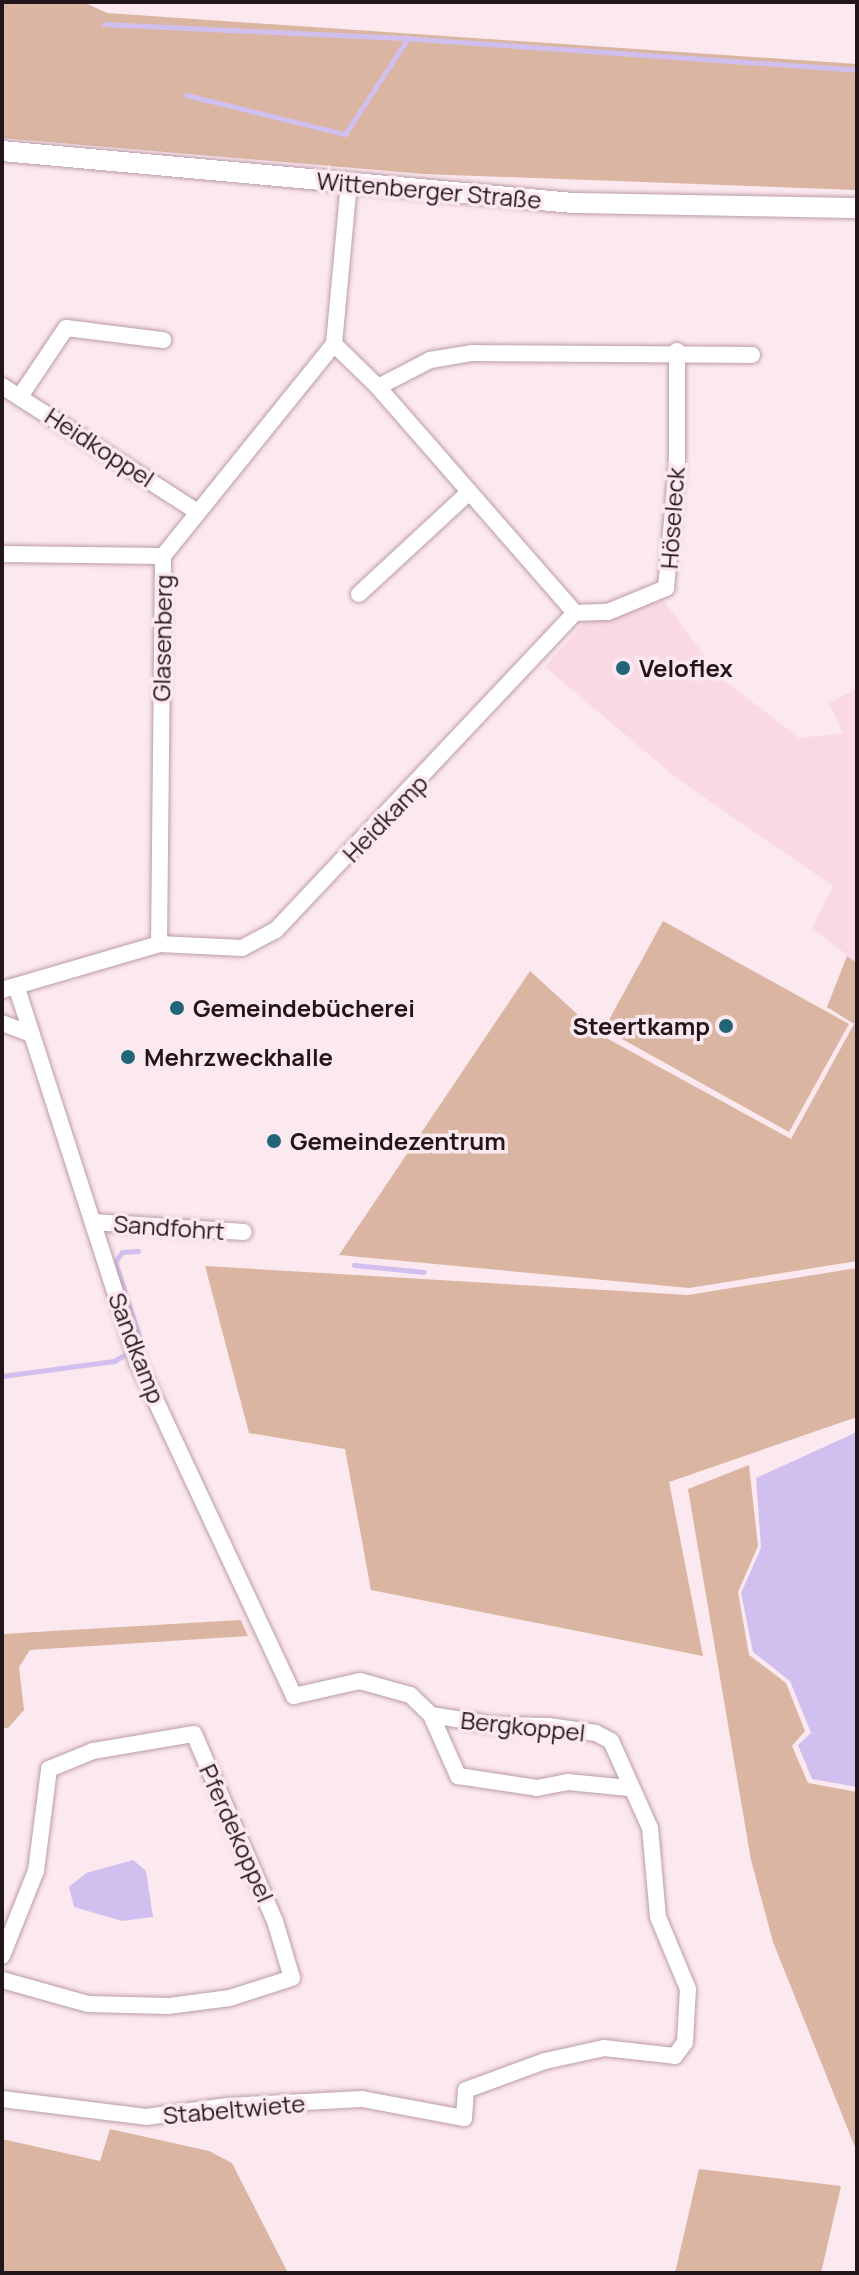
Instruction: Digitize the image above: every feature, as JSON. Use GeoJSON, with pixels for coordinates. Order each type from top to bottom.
{"type":"FeatureCollection","features":[{"type":"Feature","properties":{"kind":"main road","name":"Wittenberger Straße"},"geometry":{"type":"LineString","coordinates":[[2,151],[573,203],[857,208]]}},
{"type":"Feature","properties":{"kind":"street"},"geometry":{"type":"LineString","coordinates":[[349,183],[334,344],[378,387],[575,613]]}},
{"type":"Feature","properties":{"kind":"street"},"geometry":{"type":"LineString","coordinates":[[21,395],[66,328],[163,340]]}},
{"type":"Feature","properties":{"kind":"street","name":"Glasenberg"},"geometry":{"type":"LineString","coordinates":[[159,944],[163,556],[196,511],[334,344]]}},
{"type":"Feature","properties":{"kind":"street"},"geometry":{"type":"LineString","coordinates":[[378,387],[430,360],[472,353],[677,351],[752,355]]}},
{"type":"Feature","properties":{"kind":"street","name":"Höseleck"},"geometry":{"type":"LineString","coordinates":[[575,613],[608,612],[666,588],[677,464],[677,351]]}},
{"type":"Feature","properties":{"kind":"street","name":"Heidkoppel"},"geometry":{"type":"LineString","coordinates":[[2,386],[21,395],[196,511]]}},
{"type":"Feature","properties":{"kind":"street"},"geometry":{"type":"LineString","coordinates":[[359,594],[469,492]]}},
{"type":"Feature","properties":{"kind":"street"},"geometry":{"type":"LineString","coordinates":[[2,554],[163,556]]}},
{"type":"Feature","properties":{"kind":"street","name":"Heidkamp"},"geometry":{"type":"LineString","coordinates":[[9,988],[159,944],[242,948],[276,930],[575,613]]}},
{"type":"Feature","properties":{"kind":"street","name":"Sandkamp"},"geometry":{"type":"LineString","coordinates":[[9,988],[30,1034],[138,1363],[294,1696]]}},
{"type":"Feature","properties":{"kind":"street"},"geometry":{"type":"LineString","coordinates":[[2,1023],[30,1034]]}},
{"type":"Feature","properties":{"kind":"street","name":"Sandfohrt"},"geometry":{"type":"LineString","coordinates":[[93,1222],[244,1232]]}},
{"type":"Feature","properties":{"kind":"street","name":"Bergkoppel"},"geometry":{"type":"LineString","coordinates":[[294,1696],[360,1681],[410,1695],[431,1715],[458,1776],[537,1788],[568,1782],[629,1788]]}},
{"type":"Feature","properties":{"kind":"street","name":"Bergkoppel"},"geometry":{"type":"LineString","coordinates":[[431,1715],[596,1733],[611,1741],[629,1788],[650,1828],[658,1917],[688,1989],[685,2042],[675,2056],[604,2048],[545,2061],[466,2090],[464,2118]]}},
{"type":"Feature","properties":{"kind":"street","name":"Pferdekoppel"},"geometry":{"type":"LineString","coordinates":[[2,1956],[36,1871],[49,1769],[93,1751],[194,1734],[275,1921],[292,1978],[230,1998],[168,2006],[88,2004],[2,1980]]}},
{"type":"Feature","properties":{"kind":"street","name":"Stabeltwiete"},"geometry":{"type":"LineString","coordinates":[[2,2099],[146,2117],[228,2106],[362,2099],[464,2118]]}},
{"type":"Feature","properties":{"kind":"shaded area"},"geometry":{"type":"Polygon","coordinates":[[[2,2],[83,2],[107,13],[857,64],[857,190],[424,174],[2,138],[2,2]]]}},
{"type":"Feature","properties":{"kind":"shaded area"},"geometry":{"type":"Polygon","coordinates":[[[663,600],[720,677],[799,738],[843,733],[829,703],[857,689],[857,963],[812,928],[833,886],[679,780],[545,667],[586,620],[663,600]]]}},
{"type":"Feature","properties":{"kind":"shaded area","name":"Steertkamp"},"geometry":{"type":"Polygon","coordinates":[[[663,921],[849,1024],[789,1132],[604,1029],[663,921]]]}},
{"type":"Feature","properties":{"kind":"shaded area"},"geometry":{"type":"Polygon","coordinates":[[[847,956],[857,963],[857,1261],[689,1288],[339,1255],[530,971],[599,1034],[791,1139],[854,1024],[827,1007],[847,956]]]}},
{"type":"Feature","properties":{"kind":"shaded area"},"geometry":{"type":"Polygon","coordinates":[[[205,1266],[688,1295],[857,1268],[857,1417],[669,1482],[703,1656],[371,1590],[345,1449],[249,1433],[205,1266]]]}},
{"type":"Feature","properties":{"kind":"shaded area"},"geometry":{"type":"Polygon","coordinates":[[[857,1432],[857,1787],[812,1779],[798,1745],[811,1733],[790,1681],[753,1652],[741,1593],[761,1548],[756,1478],[857,1432]]]}},
{"type":"Feature","properties":{"kind":"shaded area"},"geometry":{"type":"Polygon","coordinates":[[[749,1465],[758,1546],[738,1592],[749,1655],[786,1683],[805,1731],[792,1746],[808,1783],[857,1792],[857,2152],[773,1942],[751,1860],[688,1489],[749,1465]]]}},
{"type":"Feature","properties":{"kind":"shaded area"},"geometry":{"type":"Polygon","coordinates":[[[241,1620],[248,1636],[30,1650],[19,1667],[24,1710],[8,1728],[2,1728],[2,1634],[241,1620]]]}},
{"type":"Feature","properties":{"kind":"shaded area"},"geometry":{"type":"Polygon","coordinates":[[[133,1860],[146,1871],[153,1917],[122,1921],[74,1907],[69,1887],[86,1873],[133,1860]]]}},
{"type":"Feature","properties":{"kind":"shaded area"},"geometry":{"type":"Polygon","coordinates":[[[110,2129],[209,2151],[232,2163],[288,2273],[2,2273],[2,2139],[100,2161],[110,2129]]]}},
{"type":"Feature","properties":{"kind":"shaded area"},"geometry":{"type":"Polygon","coordinates":[[[699,2169],[841,2186],[821,2273],[675,2273],[699,2169]]]}},
{"type":"Feature","properties":{"kind":"waterway"},"geometry":{"type":"LineString","coordinates":[[104,24],[403,38],[857,70]]}},
{"type":"Feature","properties":{"kind":"waterway"},"geometry":{"type":"LineString","coordinates":[[186,95],[345,134],[408,38]]}},
{"type":"Feature","properties":{"kind":"waterway"},"geometry":{"type":"LineString","coordinates":[[137,1348],[142,1345],[115,1262],[122,1252],[138,1251]]}},
{"type":"Feature","properties":{"kind":"waterway"},"geometry":{"type":"LineString","coordinates":[[354,1265],[424,1272]]}},
{"type":"Feature","properties":{"kind":"waterway"},"geometry":{"type":"LineString","coordinates":[[2,1376],[114,1361],[128,1353]]}},
{"type":"Feature","properties":{"kind":"place","name":"Veloflex"},"geometry":{"type":"Point","coordinates":[623,668]}},
{"type":"Feature","properties":{"kind":"place","name":"Gemeindebücherei"},"geometry":{"type":"Point","coordinates":[177,1008]}},
{"type":"Feature","properties":{"kind":"place","name":"Steertkamp"},"geometry":{"type":"Point","coordinates":[726,1026]}},
{"type":"Feature","properties":{"kind":"place","name":"Mehrzweckhalle"},"geometry":{"type":"Point","coordinates":[128,1057]}},
{"type":"Feature","properties":{"kind":"place","name":"Gemeindezentrum"},"geometry":{"type":"Point","coordinates":[274,1141]}}]}
